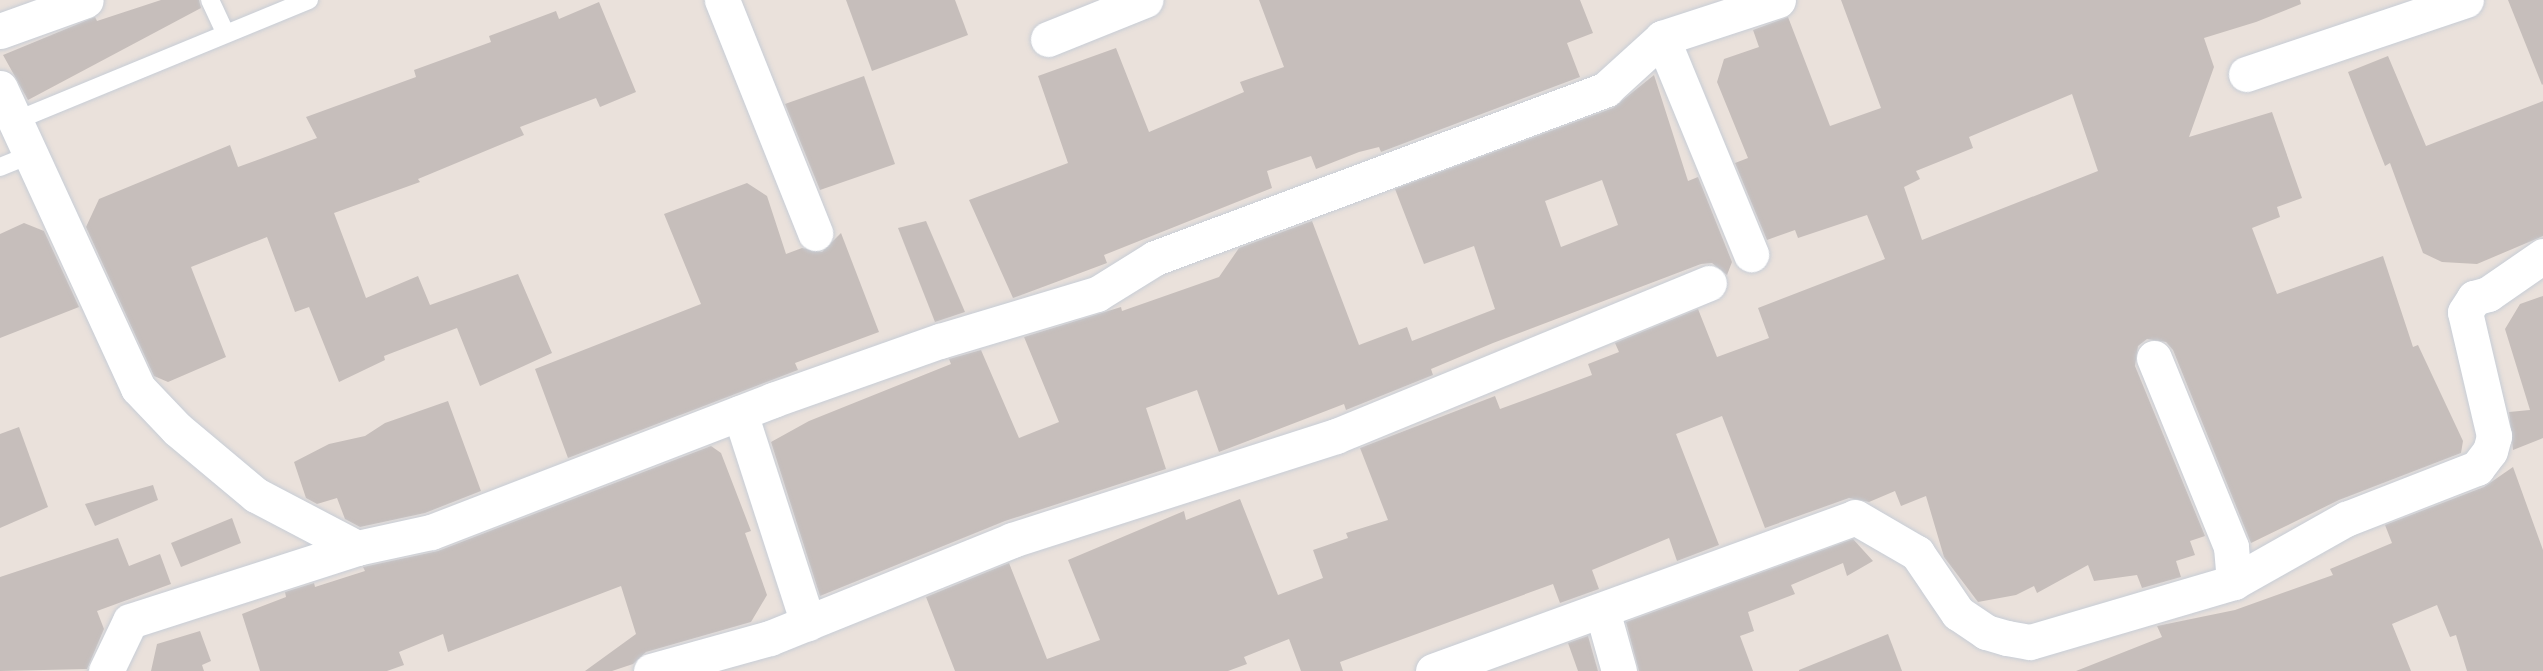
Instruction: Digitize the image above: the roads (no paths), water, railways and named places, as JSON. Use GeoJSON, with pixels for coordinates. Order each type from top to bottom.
{"type":"FeatureCollection","features":[{"type":"Feature","properties":{"kind":"street"},"geometry":{"type":"LineString","coordinates":[[0,31],[86,0]]}},
{"type":"Feature","properties":{"kind":"street"},"geometry":{"type":"LineString","coordinates":[[722,0],[815,233]]}},
{"type":"Feature","properties":{"kind":"street"},"geometry":{"type":"LineString","coordinates":[[1048,39],[1145,0]]}},
{"type":"Feature","properties":{"kind":"street"},"geometry":{"type":"LineString","coordinates":[[106,671],[130,621],[357,548],[432,531],[740,412],[940,341],[1097,294],[1155,258],[1543,109],[1606,89],[1662,38],[1778,0]]}},
{"type":"Feature","properties":{"kind":"street"},"geometry":{"type":"LineString","coordinates":[[2246,74],[2466,0]]}},
{"type":"Feature","properties":{"kind":"street"},"geometry":{"type":"LineString","coordinates":[[1662,38],[1751,254]]}},
{"type":"Feature","properties":{"kind":"street"},"geometry":{"type":"LineString","coordinates":[[0,88],[15,121],[15,161],[138,388],[177,429],[256,495],[357,548]]}},
{"type":"Feature","properties":{"kind":"street"},"geometry":{"type":"LineString","coordinates":[[1433,671],[1855,517],[1917,553],[1958,613],[1986,632],[2007,638],[2031,642],[2234,582],[2346,519],[2477,468],[2490,451],[2494,436],[2465,312],[2474,298],[2488,294],[2543,256]]}},
{"type":"Feature","properties":{"kind":"street"},"geometry":{"type":"LineString","coordinates":[[652,671],[770,638],[1012,540],[1336,436],[1709,283]]}},
{"type":"Feature","properties":{"kind":"street"},"geometry":{"type":"LineString","coordinates":[[2154,358],[2231,547],[2234,582]]}},
{"type":"Feature","properties":{"kind":"street"},"geometry":{"type":"LineString","coordinates":[[740,412],[808,623]]}},
{"type":"Feature","properties":{"kind":"street"},"geometry":{"type":"LineString","coordinates":[[1602,610],[1619,671]]}},
{"type":"Feature","properties":{"kind":"lane"},"geometry":{"type":"LineString","coordinates":[[210,0],[225,32]]}},
{"type":"Feature","properties":{"kind":"lane"},"geometry":{"type":"LineString","coordinates":[[15,121],[225,32],[309,0]]}}]}
